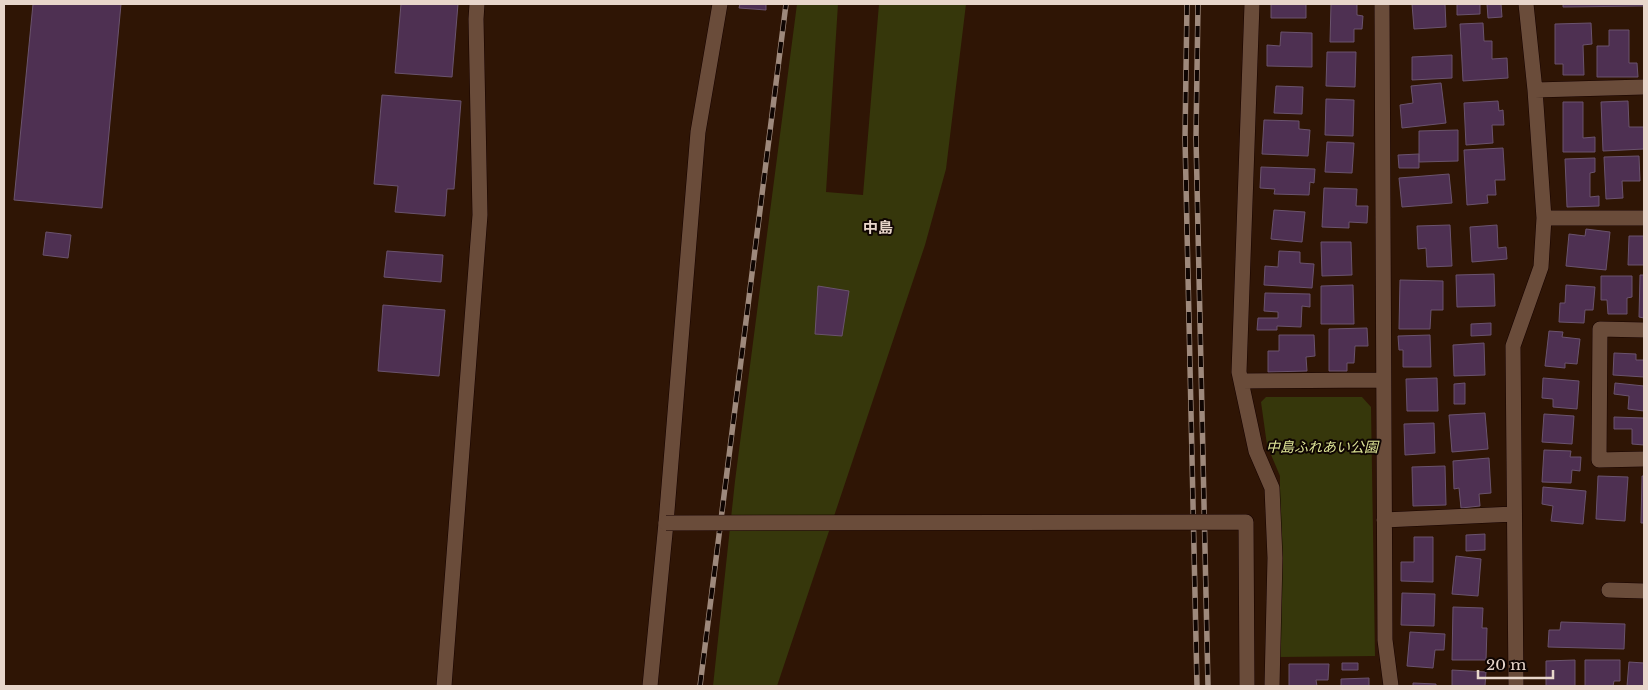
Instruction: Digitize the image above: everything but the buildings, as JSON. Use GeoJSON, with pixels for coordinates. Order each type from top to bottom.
{"type":"FeatureCollection","features":[{"type":"Feature","properties":{"kind":"street"},"geometry":{"type":"LineString","coordinates":[[444,686],[480,215],[477,4]]}},
{"type":"Feature","properties":{"kind":"street"},"geometry":{"type":"LineString","coordinates":[[650,686],[666,523],[698,132],[720,4]]}},
{"type":"Feature","properties":{"kind":"street"},"geometry":{"type":"LineString","coordinates":[[1252,4],[1239,372],[1256,450],[1272,488],[1275,558],[1272,686]]}},
{"type":"Feature","properties":{"kind":"street"},"geometry":{"type":"LineString","coordinates":[[1382,4],[1385,640],[1390,686]]}},
{"type":"Feature","properties":{"kind":"street"},"geometry":{"type":"LineString","coordinates":[[1516,686],[1513,346],[1541,267],[1544,218],[1535,90],[1526,4]]}},
{"type":"Feature","properties":{"kind":"street"},"geometry":{"type":"LineString","coordinates":[[1535,90],[1644,88]]}},
{"type":"Feature","properties":{"kind":"street"},"geometry":{"type":"LineString","coordinates":[[1544,218],[1644,218]]}},
{"type":"Feature","properties":{"kind":"street"},"geometry":{"type":"LineString","coordinates":[[1644,330],[1600,329],[1599,460],[1644,459]]}},
{"type":"Feature","properties":{"kind":"street"},"geometry":{"type":"LineString","coordinates":[[1241,381],[1383,380]]}},
{"type":"Feature","properties":{"kind":"street"},"geometry":{"type":"LineString","coordinates":[[1384,520],[1514,514]]}},
{"type":"Feature","properties":{"kind":"street"},"geometry":{"type":"LineString","coordinates":[[666,523],[1246,522],[1247,686]]}},
{"type":"Feature","properties":{"kind":"street"},"geometry":{"type":"LineString","coordinates":[[1609,590],[1644,591]]}},
{"type":"Feature","properties":{"kind":"green space"},"geometry":{"type":"Polygon","coordinates":[[[797,4],[838,4],[826,192],[863,195],[879,4],[966,4],[946,169],[925,245],[777,686],[713,686],[735,481],[797,4]]]}},
{"type":"Feature","properties":{"kind":"green space","name":"中島ふれあい公園"},"geometry":{"type":"Polygon","coordinates":[[[1266,397],[1362,397],[1371,407],[1375,656],[1280,657],[1280,476],[1267,445],[1261,402],[1266,397]]]}},
{"type":"Feature","properties":{"kind":"railway"},"geometry":{"type":"LineString","coordinates":[[700,686],[786,4]]}},
{"type":"Feature","properties":{"kind":"railway"},"geometry":{"type":"LineString","coordinates":[[1187,4],[1185,138],[1197,686]]}},
{"type":"Feature","properties":{"kind":"railway"},"geometry":{"type":"LineString","coordinates":[[1198,4],[1196,138],[1208,686]]}},
{"type":"Feature","properties":{"kind":"district","name":"中島"},"geometry":{"type":"Point","coordinates":[878,227]}}]}
